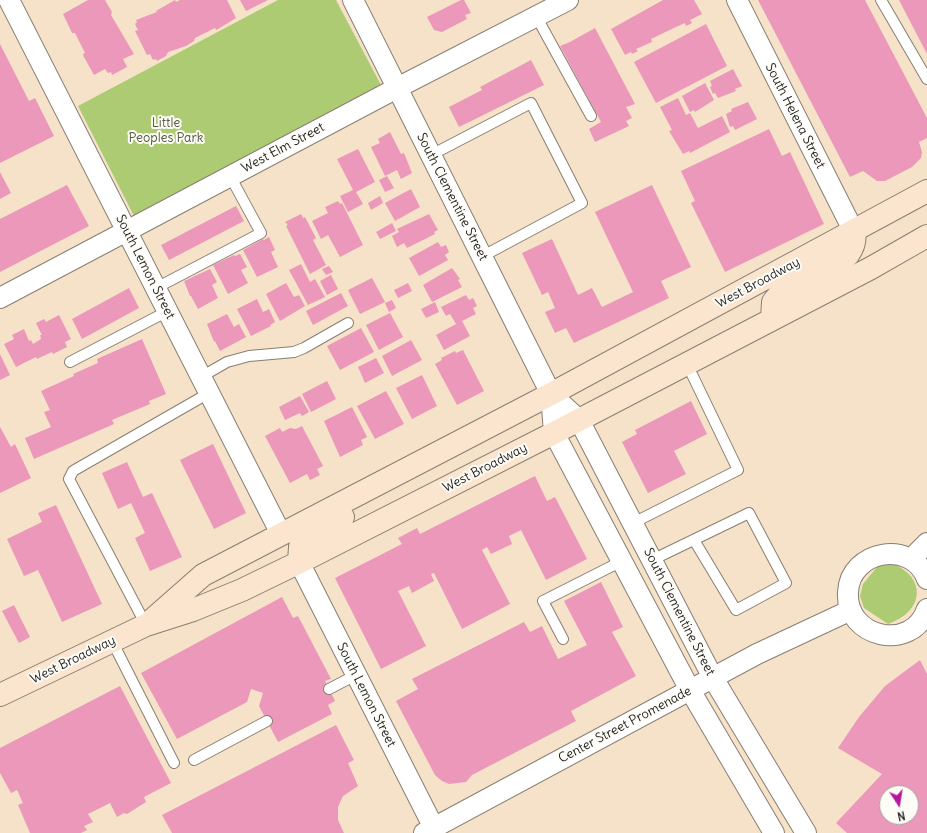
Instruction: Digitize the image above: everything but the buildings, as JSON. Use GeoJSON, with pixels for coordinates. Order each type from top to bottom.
{"type":"FeatureCollection","features":[{"type":"Feature","properties":{"kind":"main road","name":"West Broadway"},"geometry":{"type":"LineString","coordinates":[[146,625],[203,575],[551,394],[854,232],[927,191]]}},
{"type":"Feature","properties":{"kind":"main road","name":"West Broadway"},"geometry":{"type":"LineString","coordinates":[[772,319],[773,302],[782,291],[848,255],[854,245],[854,232]]}},
{"type":"Feature","properties":{"kind":"main road","name":"West Broadway"},"geometry":{"type":"LineString","coordinates":[[0,695],[146,625],[193,610],[242,590],[300,562],[554,433],[871,268],[927,236]]}},
{"type":"Feature","properties":{"kind":"main road"},"geometry":{"type":"LineString","coordinates":[[300,562],[300,547],[310,538],[324,528],[405,482],[411,472],[411,466]]}},
{"type":"Feature","properties":{"kind":"main road"},"geometry":{"type":"LineString","coordinates":[[193,610],[198,600],[206,592],[277,551],[282,544],[281,534]]}},
{"type":"Feature","properties":{"kind":"street","name":"South Lemon Street"},"geometry":{"type":"LineString","coordinates":[[9,0],[281,534]]}},
{"type":"Feature","properties":{"kind":"street","name":"South Clementine Street"},"geometry":{"type":"LineString","coordinates":[[353,0],[483,256],[551,394],[579,420],[713,678],[800,831]]}},
{"type":"Feature","properties":{"kind":"street","name":"West Elm Street"},"geometry":{"type":"LineString","coordinates":[[0,298],[397,88],[568,0]]}},
{"type":"Feature","properties":{"kind":"street","name":"South Helena Street"},"geometry":{"type":"LineString","coordinates":[[737,0],[854,232]]}},
{"type":"Feature","properties":{"kind":"street","name":"South Clementine Street"},"geometry":{"type":"LineString","coordinates":[[551,394],[554,433],[690,690],[774,833]]}},
{"type":"Feature","properties":{"kind":"street"},"geometry":{"type":"LineString","coordinates":[[912,560],[927,543]]}},
{"type":"Feature","properties":{"kind":"street"},"geometry":{"type":"LineString","coordinates":[[927,579],[925,574],[912,560],[897,554],[883,554],[870,558],[859,566],[851,578],[848,592],[851,610],[858,622],[869,630],[883,635],[905,632],[916,626],[925,615],[927,609]]}},
{"type":"Feature","properties":{"kind":"street","name":"South Lemon Street"},"geometry":{"type":"LineString","coordinates":[[300,562],[356,674],[429,830]]}},
{"type":"Feature","properties":{"kind":"street","name":"Center Street Promenade"},"geometry":{"type":"LineString","coordinates":[[429,830],[757,654],[851,610]]}},
{"type":"Feature","properties":{"kind":"lane"},"geometry":{"type":"LineString","coordinates":[[881,0],[927,79]]}},
{"type":"Feature","properties":{"kind":"lane"},"geometry":{"type":"LineString","coordinates":[[536,16],[591,116]]}},
{"type":"Feature","properties":{"kind":"lane"},"geometry":{"type":"LineString","coordinates":[[431,155],[531,103],[582,203],[483,256]]}},
{"type":"Feature","properties":{"kind":"lane"},"geometry":{"type":"LineString","coordinates":[[156,288],[261,234],[230,176]]}},
{"type":"Feature","properties":{"kind":"lane"},"geometry":{"type":"LineString","coordinates":[[70,362],[168,311]]}},
{"type":"Feature","properties":{"kind":"lane"},"geometry":{"type":"LineString","coordinates":[[146,625],[69,479],[72,471],[205,385],[227,362],[249,356],[294,352],[304,348],[348,323]]}},
{"type":"Feature","properties":{"kind":"lane"},"geometry":{"type":"LineString","coordinates":[[633,523],[738,470],[686,364]]}},
{"type":"Feature","properties":{"kind":"lane"},"geometry":{"type":"LineString","coordinates":[[652,560],[749,513],[786,583],[736,610],[694,540]]}},
{"type":"Feature","properties":{"kind":"lane"},"geometry":{"type":"LineString","coordinates":[[563,639],[543,601],[622,561]]}},
{"type":"Feature","properties":{"kind":"lane"},"geometry":{"type":"LineString","coordinates":[[112,641],[174,763]]}},
{"type":"Feature","properties":{"kind":"lane"},"geometry":{"type":"LineString","coordinates":[[329,689],[356,674]]}},
{"type":"Feature","properties":{"kind":"lane"},"geometry":{"type":"LineString","coordinates":[[194,760],[267,721]]}},
{"type":"Feature","properties":{"kind":"green space","name":"Little Peoples Park"},"geometry":{"type":"Polygon","coordinates":[[[278,0],[336,0],[381,85],[135,218],[78,106],[278,0]]]}},
{"type":"Feature","properties":{"kind":"green space"},"geometry":{"type":"Polygon","coordinates":[[[891,563],[903,569],[911,577],[916,585],[917,594],[915,603],[909,611],[900,618],[888,624],[864,608],[860,596],[863,584],[877,567],[891,563]]]}}]}
